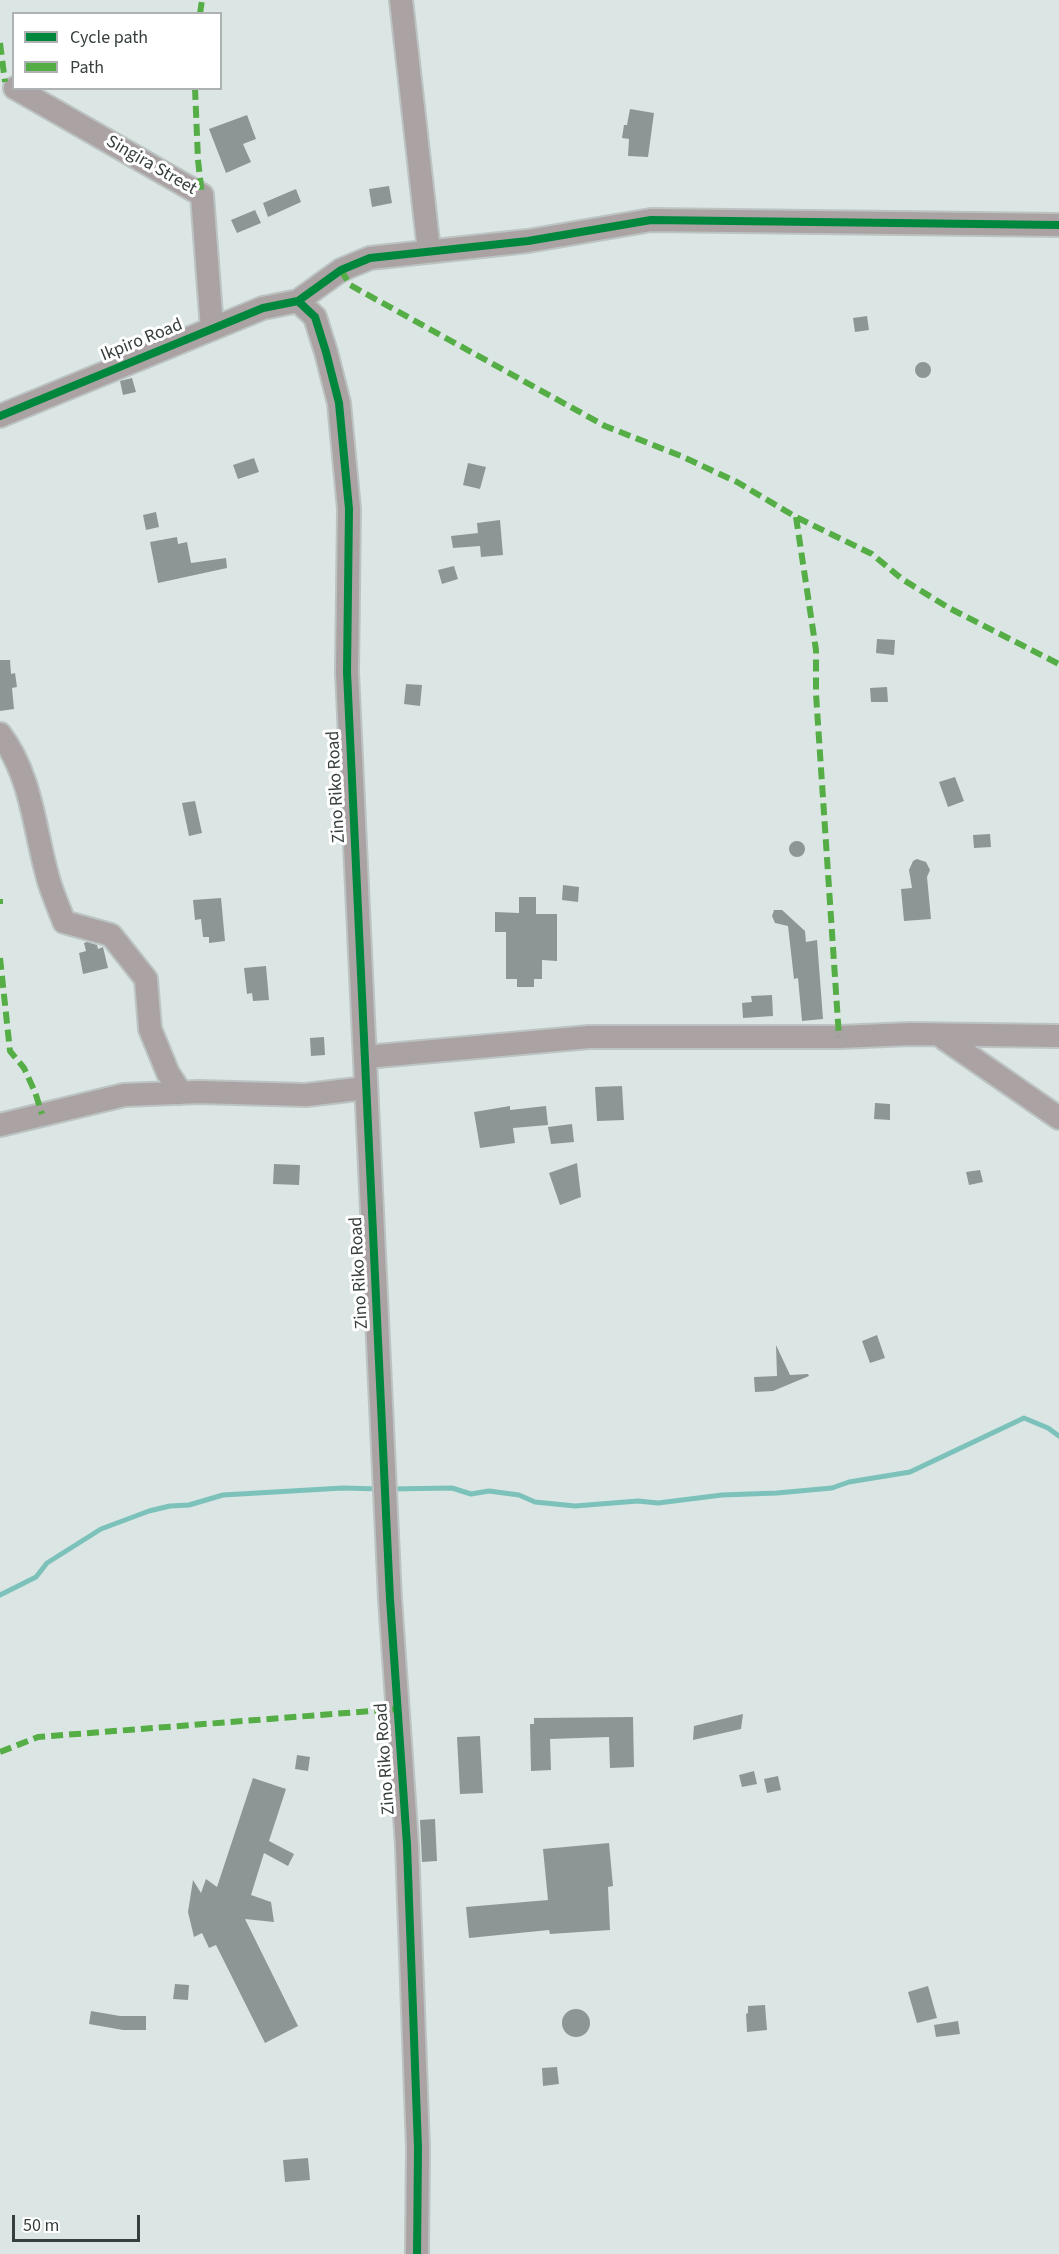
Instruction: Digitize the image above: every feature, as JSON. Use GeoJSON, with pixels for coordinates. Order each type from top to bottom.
{"type":"FeatureCollection","features":[{"type":"Feature","properties":{"kind":"street"},"geometry":{"type":"LineString","coordinates":[[401,0],[429,251]]}},
{"type":"Feature","properties":{"kind":"street","name":"Singira Street"},"geometry":{"type":"LineString","coordinates":[[18,90],[202,195],[212,329]]}},
{"type":"Feature","properties":{"kind":"street"},"geometry":{"type":"LineString","coordinates":[[298,301],[341,270],[370,258],[528,241],[651,220],[1059,225]]}},
{"type":"Feature","properties":{"kind":"street","name":"Ikpiro Road"},"geometry":{"type":"LineString","coordinates":[[0,416],[263,308],[298,301]]}},
{"type":"Feature","properties":{"kind":"street","name":"Zino Riko Road"},"geometry":{"type":"LineString","coordinates":[[298,301],[315,317],[326,352],[339,403],[348,497],[347,672],[390,1599],[407,1845],[418,2148],[417,2254]]}},
{"type":"Feature","properties":{"kind":"street"},"geometry":{"type":"LineString","coordinates":[[0,734],[9,745],[30,794],[48,879],[64,922],[111,935],[146,979],[150,1029],[168,1073],[181,1093]]}},
{"type":"Feature","properties":{"kind":"street"},"geometry":{"type":"LineString","coordinates":[[939,1035],[1059,1118]]}},
{"type":"Feature","properties":{"kind":"street"},"geometry":{"type":"LineString","coordinates":[[366,1057],[589,1037],[1059,1036]]}},
{"type":"Feature","properties":{"kind":"street"},"geometry":{"type":"LineString","coordinates":[[0,1125],[124,1095],[249,1092],[306,1095],[366,1088]]}},
{"type":"Feature","properties":{"kind":"building"},"geometry":{"type":"Polygon","coordinates":[[[630,109],[654,113],[648,157],[628,156],[629,139],[622,138],[630,109]]]}},
{"type":"Feature","properties":{"kind":"building"},"geometry":{"type":"Polygon","coordinates":[[[247,115],[256,139],[243,144],[251,162],[226,173],[209,129],[247,115]]]}},
{"type":"Feature","properties":{"kind":"building"},"geometry":{"type":"Polygon","coordinates":[[[389,186],[392,203],[372,207],[369,189],[389,186]]]}},
{"type":"Feature","properties":{"kind":"building"},"geometry":{"type":"Polygon","coordinates":[[[296,189],[301,202],[268,217],[263,203],[296,189]]]}},
{"type":"Feature","properties":{"kind":"building"},"geometry":{"type":"Polygon","coordinates":[[[255,210],[261,223],[237,233],[231,220],[255,210]]]}},
{"type":"Feature","properties":{"kind":"building"},"geometry":{"type":"Polygon","coordinates":[[[867,316],[869,330],[855,332],[853,318],[867,316]]]}},
{"type":"Feature","properties":{"kind":"building"},"geometry":{"type":"Polygon","coordinates":[[[923,362],[931,370],[923,378],[915,370],[923,362]]]}},
{"type":"Feature","properties":{"kind":"building"},"geometry":{"type":"Polygon","coordinates":[[[132,378],[136,392],[123,395],[120,381],[132,378]]]}},
{"type":"Feature","properties":{"kind":"building"},"geometry":{"type":"Polygon","coordinates":[[[254,458],[259,472],[238,479],[233,465],[254,458]]]}},
{"type":"Feature","properties":{"kind":"building"},"geometry":{"type":"Polygon","coordinates":[[[468,463],[486,467],[480,489],[463,485],[468,463]]]}},
{"type":"Feature","properties":{"kind":"building"},"geometry":{"type":"Polygon","coordinates":[[[156,512],[159,527],[146,530],[143,515],[156,512]]]}},
{"type":"Feature","properties":{"kind":"building"},"geometry":{"type":"Polygon","coordinates":[[[500,520],[503,555],[481,557],[480,546],[453,548],[451,536],[478,533],[477,523],[500,520]]]}},
{"type":"Feature","properties":{"kind":"building"},"geometry":{"type":"Polygon","coordinates":[[[177,537],[178,544],[187,542],[191,563],[226,558],[227,568],[158,583],[150,542],[177,537]]]}},
{"type":"Feature","properties":{"kind":"building"},"geometry":{"type":"Polygon","coordinates":[[[454,566],[458,579],[442,584],[438,570],[454,566]]]}},
{"type":"Feature","properties":{"kind":"building"},"geometry":{"type":"Polygon","coordinates":[[[877,639],[895,640],[894,655],[876,653],[877,639]]]}},
{"type":"Feature","properties":{"kind":"building"},"geometry":{"type":"Polygon","coordinates":[[[0,660],[10,660],[11,674],[15,673],[17,687],[12,688],[14,709],[0,711],[0,660]]]}},
{"type":"Feature","properties":{"kind":"building"},"geometry":{"type":"Polygon","coordinates":[[[406,684],[422,685],[420,706],[404,704],[406,684]]]}},
{"type":"Feature","properties":{"kind":"building"},"geometry":{"type":"Polygon","coordinates":[[[887,687],[888,702],[871,702],[870,688],[887,687]]]}},
{"type":"Feature","properties":{"kind":"building"},"geometry":{"type":"Polygon","coordinates":[[[955,777],[964,801],[948,807],[939,782],[955,777]]]}},
{"type":"Feature","properties":{"kind":"building"},"geometry":{"type":"Polygon","coordinates":[[[195,801],[202,833],[189,836],[182,803],[195,801]]]}},
{"type":"Feature","properties":{"kind":"building"},"geometry":{"type":"Polygon","coordinates":[[[990,834],[991,847],[974,848],[973,835],[990,834]]]}},
{"type":"Feature","properties":{"kind":"building"},"geometry":{"type":"Polygon","coordinates":[[[797,841],[803,843],[805,849],[803,855],[797,857],[791,855],[789,849],[791,843],[797,841]]]}},
{"type":"Feature","properties":{"kind":"building"},"geometry":{"type":"Polygon","coordinates":[[[917,859],[926,862],[930,870],[927,877],[931,919],[904,921],[901,889],[912,888],[909,870],[913,861],[917,859]]]}},
{"type":"Feature","properties":{"kind":"building"},"geometry":{"type":"Polygon","coordinates":[[[563,885],[579,887],[578,902],[562,900],[563,885]]]}},
{"type":"Feature","properties":{"kind":"building"},"geometry":{"type":"Polygon","coordinates":[[[519,897],[536,897],[536,914],[557,914],[557,961],[542,960],[542,979],[534,979],[534,987],[517,987],[517,979],[506,979],[506,932],[495,932],[495,912],[519,913],[519,897]]]}},
{"type":"Feature","properties":{"kind":"building"},"geometry":{"type":"Polygon","coordinates":[[[221,898],[225,941],[209,943],[209,937],[203,937],[201,919],[195,920],[193,900],[221,898]]]}},
{"type":"Feature","properties":{"kind":"building"},"geometry":{"type":"Polygon","coordinates":[[[774,910],[782,910],[805,931],[806,942],[817,940],[823,1019],[802,1021],[798,978],[794,979],[788,926],[775,923],[772,916],[774,910]]]}},
{"type":"Feature","properties":{"kind":"building"},"geometry":{"type":"Polygon","coordinates":[[[84,943],[97,945],[98,949],[103,947],[108,968],[83,974],[79,953],[86,951],[84,943]]]}},
{"type":"Feature","properties":{"kind":"building"},"geometry":{"type":"Polygon","coordinates":[[[266,966],[269,1000],[253,1001],[252,993],[247,994],[244,968],[266,966]]]}},
{"type":"Feature","properties":{"kind":"building"},"geometry":{"type":"Polygon","coordinates":[[[772,995],[773,1016],[743,1018],[742,1003],[752,1002],[751,996],[772,995]]]}},
{"type":"Feature","properties":{"kind":"building"},"geometry":{"type":"Polygon","coordinates":[[[324,1037],[325,1055],[311,1056],[310,1038],[324,1037]]]}},
{"type":"Feature","properties":{"kind":"building"},"geometry":{"type":"Polygon","coordinates":[[[622,1086],[624,1120],[597,1121],[595,1087],[622,1086]]]}},
{"type":"Feature","properties":{"kind":"building"},"geometry":{"type":"Polygon","coordinates":[[[875,1103],[890,1104],[890,1120],[874,1119],[875,1103]]]}},
{"type":"Feature","properties":{"kind":"building"},"geometry":{"type":"Polygon","coordinates":[[[510,1106],[510,1110],[546,1106],[548,1125],[513,1128],[515,1143],[480,1148],[474,1112],[510,1106]]]}},
{"type":"Feature","properties":{"kind":"building"},"geometry":{"type":"Polygon","coordinates":[[[572,1124],[574,1142],[551,1144],[548,1127],[572,1124]]]}},
{"type":"Feature","properties":{"kind":"building"},"geometry":{"type":"Polygon","coordinates":[[[577,1163],[581,1197],[560,1205],[549,1173],[577,1163]]]}},
{"type":"Feature","properties":{"kind":"building"},"geometry":{"type":"Polygon","coordinates":[[[274,1164],[300,1165],[299,1185],[273,1184],[274,1164]]]}},
{"type":"Feature","properties":{"kind":"building"},"geometry":{"type":"Polygon","coordinates":[[[980,1170],[983,1182],[969,1185],[966,1172],[980,1170]]]}},
{"type":"Feature","properties":{"kind":"building"},"geometry":{"type":"Polygon","coordinates":[[[877,1335],[885,1358],[870,1363],[862,1341],[877,1335]]]}},
{"type":"Feature","properties":{"kind":"building"},"geometry":{"type":"Polygon","coordinates":[[[776,1345],[790,1375],[808,1374],[809,1376],[773,1391],[755,1392],[754,1377],[777,1376],[776,1345]]]}},
{"type":"Feature","properties":{"kind":"building"},"geometry":{"type":"Polygon","coordinates":[[[743,1714],[741,1729],[693,1740],[694,1726],[743,1714]]]}},
{"type":"Feature","properties":{"kind":"building"},"geometry":{"type":"Polygon","coordinates":[[[633,1717],[634,1767],[610,1768],[609,1737],[550,1739],[551,1770],[531,1771],[530,1724],[534,1724],[534,1718],[633,1717]]]}},
{"type":"Feature","properties":{"kind":"building"},"geometry":{"type":"Polygon","coordinates":[[[480,1736],[483,1793],[460,1794],[457,1737],[480,1736]]]}},
{"type":"Feature","properties":{"kind":"building"},"geometry":{"type":"Polygon","coordinates":[[[297,1755],[310,1757],[308,1771],[295,1769],[297,1755]]]}},
{"type":"Feature","properties":{"kind":"building"},"geometry":{"type":"Polygon","coordinates":[[[754,1771],[757,1784],[742,1787],[739,1775],[754,1771]]]}},
{"type":"Feature","properties":{"kind":"building"},"geometry":{"type":"Polygon","coordinates":[[[778,1776],[781,1790],[767,1793],[764,1779],[778,1776]]]}},
{"type":"Feature","properties":{"kind":"building"},"geometry":{"type":"Polygon","coordinates":[[[253,1778],[286,1789],[269,1841],[294,1854],[288,1866],[264,1853],[251,1895],[271,1902],[274,1922],[245,1919],[298,2026],[265,2043],[216,1945],[209,1948],[202,1933],[194,1937],[188,1912],[193,1880],[201,1893],[206,1879],[217,1887],[253,1778]]]}},
{"type":"Feature","properties":{"kind":"building"},"geometry":{"type":"Polygon","coordinates":[[[435,1819],[437,1861],[422,1862],[420,1820],[435,1819]]]}},
{"type":"Feature","properties":{"kind":"building"},"geometry":{"type":"Polygon","coordinates":[[[609,1843],[613,1886],[608,1887],[610,1930],[550,1934],[549,1930],[469,1938],[466,1907],[548,1900],[543,1849],[609,1843]]]}},
{"type":"Feature","properties":{"kind":"building"},"geometry":{"type":"Polygon","coordinates":[[[175,1984],[189,1985],[188,2000],[173,1999],[175,1984]]]}},
{"type":"Feature","properties":{"kind":"building"},"geometry":{"type":"Polygon","coordinates":[[[928,1986],[937,2018],[917,2023],[908,1992],[928,1986]]]}},
{"type":"Feature","properties":{"kind":"building"},"geometry":{"type":"Polygon","coordinates":[[[765,2005],[767,2030],[747,2032],[748,2006],[765,2005]]]}},
{"type":"Feature","properties":{"kind":"building"},"geometry":{"type":"Polygon","coordinates":[[[576,2009],[586,2013],[590,2023],[586,2033],[576,2037],[566,2033],[562,2023],[566,2013],[576,2009]]]}},
{"type":"Feature","properties":{"kind":"building"},"geometry":{"type":"Polygon","coordinates":[[[91,2011],[120,2016],[146,2016],[146,2030],[123,2030],[89,2024],[91,2011]]]}},
{"type":"Feature","properties":{"kind":"building"},"geometry":{"type":"Polygon","coordinates":[[[958,2021],[960,2034],[936,2037],[934,2025],[958,2021]]]}},
{"type":"Feature","properties":{"kind":"building"},"geometry":{"type":"Polygon","coordinates":[[[557,2067],[559,2084],[543,2086],[542,2068],[557,2067]]]}},
{"type":"Feature","properties":{"kind":"building"},"geometry":{"type":"Polygon","coordinates":[[[308,2158],[310,2180],[285,2182],[283,2160],[308,2158]]]}},
{"type":"Feature","properties":{"kind":"waterway"},"geometry":{"type":"LineString","coordinates":[[389,1489],[452,1488],[471,1494],[489,1491],[519,1495],[535,1502],[575,1506],[638,1501],[658,1503],[722,1495],[832,1488],[849,1482],[910,1472],[1024,1418],[1048,1428],[1059,1436]]}},
{"type":"Feature","properties":{"kind":"waterway"},"geometry":{"type":"LineString","coordinates":[[0,1595],[36,1577],[47,1563],[101,1529],[149,1511],[170,1506],[189,1505],[223,1495],[343,1488],[380,1489]]}},
{"type":"Feature","properties":{"kind":"marked path"},"geometry":{"type":"LineString","coordinates":[[200,12],[202,0]]}},
{"type":"Feature","properties":{"kind":"marked path"},"geometry":{"type":"LineString","coordinates":[[0,43],[5,82]]}},
{"type":"Feature","properties":{"kind":"marked path"},"geometry":{"type":"LineString","coordinates":[[195,90],[202,195]]}},
{"type":"Feature","properties":{"kind":"marked path"},"geometry":{"type":"LineString","coordinates":[[341,270],[350,285],[605,426],[681,456],[737,482],[796,517],[872,554],[902,579],[949,608],[1059,664]]}},
{"type":"Feature","properties":{"kind":"marked path"},"geometry":{"type":"LineString","coordinates":[[796,517],[816,650],[816,694],[839,1037]]}},
{"type":"Feature","properties":{"kind":"marked path"},"geometry":{"type":"LineString","coordinates":[[0,899],[0,904]]}},
{"type":"Feature","properties":{"kind":"marked path"},"geometry":{"type":"LineString","coordinates":[[0,958],[10,1051],[24,1068],[42,1114]]}},
{"type":"Feature","properties":{"kind":"marked path"},"geometry":{"type":"LineString","coordinates":[[0,1752],[38,1737],[397,1709]]}},
{"type":"Feature","properties":{"kind":"cycle path"},"geometry":{"type":"LineString","coordinates":[[0,416],[263,308],[298,301],[341,270],[370,258],[528,241],[651,220],[1059,225]]}},
{"type":"Feature","properties":{"kind":"cycle path"},"geometry":{"type":"LineString","coordinates":[[298,301],[315,317],[339,403],[349,509],[347,672],[390,1599],[407,1845],[418,2148],[417,2254]]}}]}
